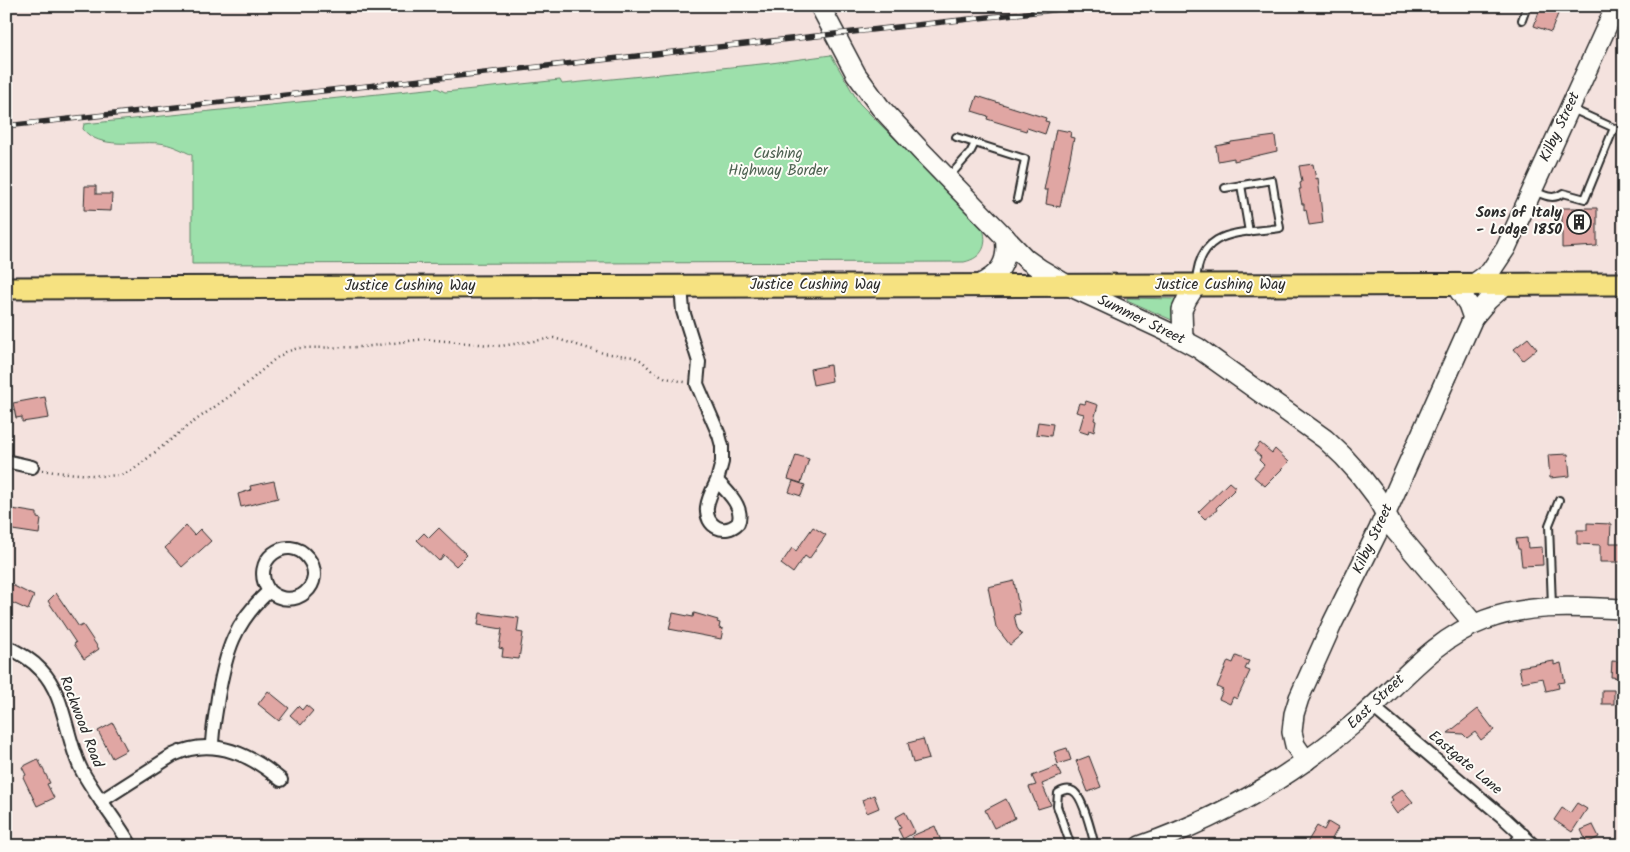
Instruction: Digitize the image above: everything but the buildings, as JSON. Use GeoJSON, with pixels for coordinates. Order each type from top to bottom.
{"type":"FeatureCollection","features":[{"type":"Feature","properties":{"kind":"main road","name":"Justice Cushing Way"},"geometry":{"type":"LineString","coordinates":[[6,288],[978,285],[1511,286],[1624,284]]}},
{"type":"Feature","properties":{"kind":"street","name":"Summer Street"},"geometry":{"type":"LineString","coordinates":[[820,6],[846,56],[868,92],[894,122],[1026,259],[1040,270],[1067,285],[1183,339],[1211,357],[1334,447],[1370,489],[1393,528],[1474,624]]}},
{"type":"Feature","properties":{"kind":"street","name":"Kilby Street"},"geometry":{"type":"LineString","coordinates":[[1463,286],[1490,272],[1506,248],[1616,6]]}},
{"type":"Feature","properties":{"kind":"street"},"geometry":{"type":"LineString","coordinates":[[978,285],[989,280],[1003,265],[1006,247],[1005,237]]}},
{"type":"Feature","properties":{"kind":"street"},"geometry":{"type":"LineString","coordinates":[[1506,248],[1511,286]]}},
{"type":"Feature","properties":{"kind":"street"},"geometry":{"type":"LineString","coordinates":[[1183,339],[1182,310],[1196,285]]}},
{"type":"Feature","properties":{"kind":"street"},"geometry":{"type":"LineString","coordinates":[[681,286],[682,311],[699,362],[697,387],[721,441],[722,462],[717,481]]}},
{"type":"Feature","properties":{"kind":"street"},"geometry":{"type":"LineString","coordinates":[[1463,286],[1474,318]]}},
{"type":"Feature","properties":{"kind":"street","name":"Kilby Street"},"geometry":{"type":"LineString","coordinates":[[1306,761],[1296,748],[1293,736],[1296,706],[1333,622],[1386,514],[1474,318],[1488,300],[1511,286]]}},
{"type":"Feature","properties":{"kind":"street"},"geometry":{"type":"LineString","coordinates":[[6,461],[32,468]]}},
{"type":"Feature","properties":{"kind":"street"},"geometry":{"type":"LineString","coordinates":[[290,548],[308,557],[314,576],[310,588],[305,593],[294,599],[287,600],[274,596],[269,591],[262,572],[271,555],[290,548]]}},
{"type":"Feature","properties":{"kind":"street"},"geometry":{"type":"LineString","coordinates":[[212,746],[213,727],[220,688],[230,646],[244,617],[269,591]]}},
{"type":"Feature","properties":{"kind":"street","name":"East Street"},"geometry":{"type":"LineString","coordinates":[[1140,846],[1228,809],[1267,787],[1306,761],[1373,707],[1409,671],[1435,649],[1474,624],[1515,612],[1552,607],[1624,609]]}},
{"type":"Feature","properties":{"kind":"street","name":"Rockwood Road"},"geometry":{"type":"LineString","coordinates":[[6,646],[33,662],[48,678],[57,696],[75,756],[88,783],[131,846]]}},
{"type":"Feature","properties":{"kind":"street","name":"Eastgate Lane"},"geometry":{"type":"LineString","coordinates":[[1373,707],[1504,818],[1534,846]]}},
{"type":"Feature","properties":{"kind":"street"},"geometry":{"type":"LineString","coordinates":[[100,801],[180,752],[194,748],[212,746],[248,756],[259,762],[281,780]]}},
{"type":"Feature","properties":{"kind":"street"},"geometry":{"type":"LineString","coordinates":[[1514,846],[1522,835]]}},
{"type":"Feature","properties":{"kind":"lane"},"geometry":{"type":"LineString","coordinates":[[1522,20],[1528,6]]}},
{"type":"Feature","properties":{"kind":"lane"},"geometry":{"type":"LineString","coordinates":[[1531,190],[1550,197],[1557,197],[1562,193],[1586,199],[1614,128],[1569,108]]}},
{"type":"Feature","properties":{"kind":"lane"},"geometry":{"type":"LineString","coordinates":[[956,137],[1025,159],[1016,199]]}},
{"type":"Feature","properties":{"kind":"lane"},"geometry":{"type":"LineString","coordinates":[[947,178],[970,153],[975,144]]}},
{"type":"Feature","properties":{"kind":"lane"},"geometry":{"type":"LineString","coordinates":[[1196,285],[1199,262],[1211,245],[1226,235],[1280,228],[1272,180],[1225,188]]}},
{"type":"Feature","properties":{"kind":"lane"},"geometry":{"type":"LineString","coordinates":[[1241,185],[1249,232]]}},
{"type":"Feature","properties":{"kind":"lane"},"geometry":{"type":"LineString","coordinates":[[1552,607],[1549,524],[1559,500]]}},
{"type":"Feature","properties":{"kind":"lane"},"geometry":{"type":"LineString","coordinates":[[1071,846],[1057,806],[1058,793],[1071,789],[1081,802],[1095,846]]}},
{"type":"Feature","properties":{"kind":"path"},"geometry":{"type":"LineString","coordinates":[[32,468],[54,472],[104,476],[126,474],[189,425],[244,386],[275,359],[286,352],[298,348],[363,347],[424,339],[501,346],[554,338],[603,353],[634,357],[642,361],[650,370],[666,378],[682,382],[696,382]]}},
{"type":"Feature","properties":{"kind":"green space","name":"Cushing Highway Border"},"geometry":{"type":"Polygon","coordinates":[[[831,55],[859,103],[982,226],[985,239],[983,249],[976,257],[964,262],[192,264],[192,155],[163,144],[118,143],[98,140],[90,136],[83,129],[84,124],[437,88],[445,92],[560,80],[562,84],[771,63],[831,55]]]}},
{"type":"Feature","properties":{"kind":"green space"},"geometry":{"type":"Polygon","coordinates":[[[1127,298],[1176,299],[1174,321],[1127,300],[1127,298]]]}},
{"type":"Feature","properties":{"kind":"railway"},"geometry":{"type":"LineString","coordinates":[[6,126],[1088,6]]}},
{"type":"Feature","properties":{"kind":"place","name":"Sons of Italy - Lodge 1850"},"geometry":{"type":"Point","coordinates":[1579,222]}}]}
